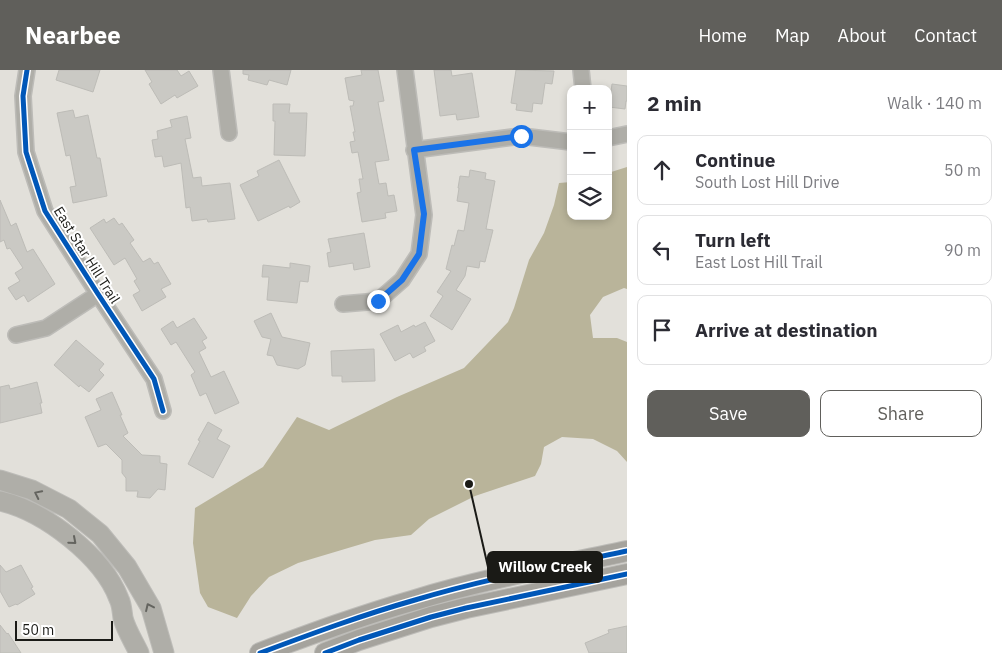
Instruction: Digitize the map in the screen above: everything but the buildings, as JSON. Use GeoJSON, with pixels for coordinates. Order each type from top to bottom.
{"type":"FeatureCollection","features":[{"type":"Feature","properties":{"kind":"main road"},"geometry":{"type":"LineString","coordinates":[[260,653],[416,599],[498,579],[627,552]]}},
{"type":"Feature","properties":{"kind":"main road"},"geometry":{"type":"LineString","coordinates":[[325,653],[431,617],[627,574]]}},
{"type":"Feature","properties":{"kind":"street","name":"East Star Hill Trail"},"geometry":{"type":"LineString","coordinates":[[27,70],[23,96],[26,152],[45,211],[154,379],[163,411]]}},
{"type":"Feature","properties":{"kind":"street"},"geometry":{"type":"LineString","coordinates":[[221,70],[229,133]]}},
{"type":"Feature","properties":{"kind":"street"},"geometry":{"type":"LineString","coordinates":[[343,304],[378,301],[402,280],[419,254],[424,214],[404,70]]}},
{"type":"Feature","properties":{"kind":"street"},"geometry":{"type":"LineString","coordinates":[[581,70],[583,85]]}},
{"type":"Feature","properties":{"kind":"street"},"geometry":{"type":"LineString","coordinates":[[612,137],[627,134]]}},
{"type":"Feature","properties":{"kind":"street"},"geometry":{"type":"LineString","coordinates":[[414,150],[521,136],[567,142]]}},
{"type":"Feature","properties":{"kind":"street","name":"East Star Hill Trail"},"geometry":{"type":"LineString","coordinates":[[16,335],[46,328],[98,294]]}},
{"type":"Feature","properties":{"kind":"street"},"geometry":{"type":"LineString","coordinates":[[0,480],[32,490],[69,509],[100,534],[127,568],[151,608],[164,653]]}},
{"type":"Feature","properties":{"kind":"street"},"geometry":{"type":"LineString","coordinates":[[0,501],[34,514],[66,534],[91,556],[110,581],[120,599],[124,619],[139,653]]}},
{"type":"Feature","properties":{"kind":"shaded area"},"geometry":{"type":"Polygon","coordinates":[[[627,167],[627,289],[624,288],[603,297],[590,315],[593,338],[617,338],[627,342],[627,462],[617,451],[593,439],[562,437],[544,447],[541,464],[535,476],[475,496],[429,519],[411,535],[375,540],[298,563],[269,577],[251,596],[237,618],[208,607],[200,593],[193,543],[195,508],[263,467],[297,417],[329,430],[397,397],[464,368],[508,322],[529,260],[544,233],[554,205],[559,183],[567,182],[567,220],[612,220],[612,172],[627,167]]]}},
{"type":"Feature","properties":{"kind":"cycle path"},"geometry":{"type":"LineString","coordinates":[[27,70],[23,96],[26,152],[45,211],[154,379],[163,411]]}},
{"type":"Feature","properties":{"kind":"cycle path"},"geometry":{"type":"LineString","coordinates":[[260,653],[356,618],[441,592],[520,573],[627,551]]}},
{"type":"Feature","properties":{"kind":"cycle path"},"geometry":{"type":"LineString","coordinates":[[325,653],[431,617],[627,574]]}},
{"type":"Feature","properties":{"kind":"place","name":"Willow Creek"},"geometry":{"type":"Point","coordinates":[469,484]}},
{"type":"Feature","properties":{"kind":"route"},"geometry":{"type":"LineString","coordinates":[[378,301],[402,280],[419,254],[424,214],[414,150],[521,136]]}}]}
